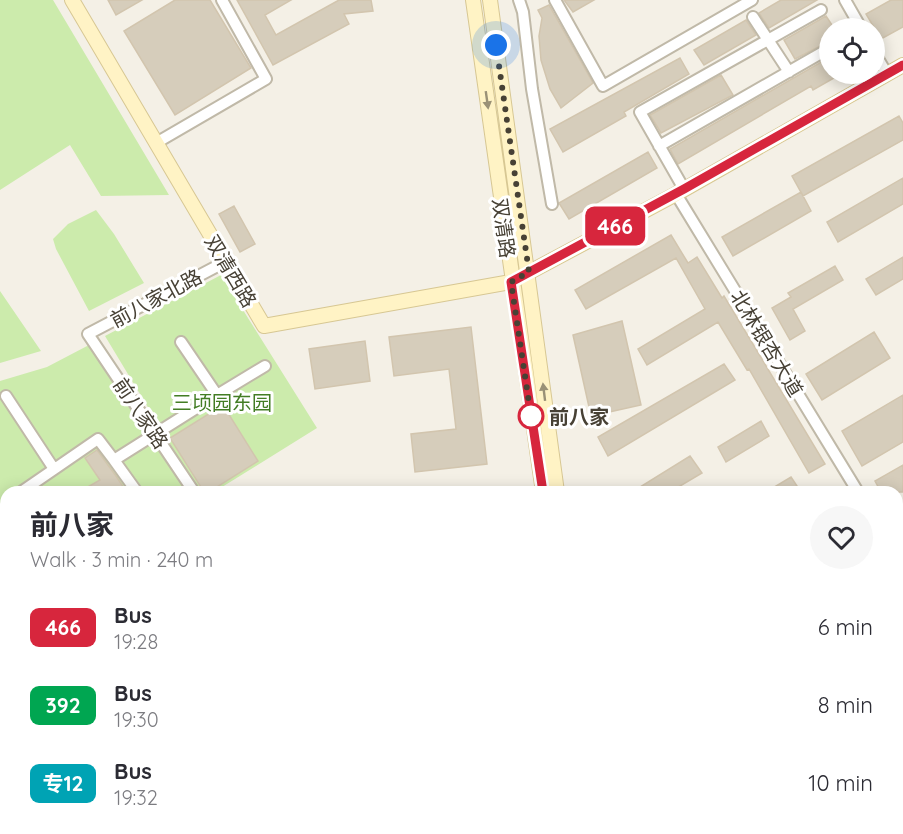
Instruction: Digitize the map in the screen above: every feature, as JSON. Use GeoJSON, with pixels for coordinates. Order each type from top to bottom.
{"type":"FeatureCollection","features":[{"type":"Feature","properties":{"kind":"street","name":"双清西路"},"geometry":{"type":"LineString","coordinates":[[72,0],[264,326],[511,282]]}},
{"type":"Feature","properties":{"kind":"street"},"geometry":{"type":"LineString","coordinates":[[156,143],[266,80],[222,0]]}},
{"type":"Feature","properties":{"kind":"street","name":"双清路"},"geometry":{"type":"LineString","coordinates":[[473,0],[511,282],[542,486]]}},
{"type":"Feature","properties":{"kind":"street","name":"双清路"},"geometry":{"type":"LineString","coordinates":[[490,0],[529,272],[556,486]]}},
{"type":"Feature","properties":{"kind":"street"},"geometry":{"type":"LineString","coordinates":[[519,0],[523,12],[532,89],[552,204]]}},
{"type":"Feature","properties":{"kind":"street"},"geometry":{"type":"LineString","coordinates":[[555,0],[603,86],[752,0]]}},
{"type":"Feature","properties":{"kind":"street"},"geometry":{"type":"LineString","coordinates":[[845,0],[855,18]]}},
{"type":"Feature","properties":{"kind":"street"},"geometry":{"type":"LineString","coordinates":[[767,40],[821,10]]}},
{"type":"Feature","properties":{"kind":"street"},"geometry":{"type":"LineString","coordinates":[[753,17],[789,72]]}},
{"type":"Feature","properties":{"kind":"street","name":"北林银杏大道"},"geometry":{"type":"LineString","coordinates":[[767,40],[639,112],[659,146],[680,191],[854,486]]}},
{"type":"Feature","properties":{"kind":"street"},"geometry":{"type":"LineString","coordinates":[[659,146],[819,54]]}},
{"type":"Feature","properties":{"kind":"street"},"geometry":{"type":"LineString","coordinates":[[511,282],[680,191],[903,65]]}},
{"type":"Feature","properties":{"kind":"street","name":"前八家北路"},"geometry":{"type":"LineString","coordinates":[[87,334],[225,262]]}},
{"type":"Feature","properties":{"kind":"street","name":"前八家路"},"geometry":{"type":"LineString","coordinates":[[87,334],[190,486]]}},
{"type":"Feature","properties":{"kind":"street"},"geometry":{"type":"LineString","coordinates":[[181,342],[217,395]]}},
{"type":"Feature","properties":{"kind":"street"},"geometry":{"type":"LineString","coordinates":[[114,460],[265,366]]}},
{"type":"Feature","properties":{"kind":"street"},"geometry":{"type":"LineString","coordinates":[[6,396],[54,469]]}},
{"type":"Feature","properties":{"kind":"street"},"geometry":{"type":"LineString","coordinates":[[30,486],[98,439],[133,486]]}},
{"type":"Feature","properties":{"kind":"green space"},"geometry":{"type":"Polygon","coordinates":[[[0,0],[53,0],[169,195],[101,196],[70,145],[0,190],[0,0]]]}},
{"type":"Feature","properties":{"kind":"green space"},"geometry":{"type":"Polygon","coordinates":[[[96,210],[114,234],[144,283],[89,311],[53,239],[68,224],[96,210]]]}},
{"type":"Feature","properties":{"kind":"green space","name":"三顷园东园"},"geometry":{"type":"Polygon","coordinates":[[[221,275],[317,428],[224,486],[195,486],[105,336],[221,275]]]}},
{"type":"Feature","properties":{"kind":"green space"},"geometry":{"type":"Polygon","coordinates":[[[0,291],[41,351],[0,363],[0,291]]]}},
{"type":"Feature","properties":{"kind":"green space"},"geometry":{"type":"Polygon","coordinates":[[[89,345],[185,486],[0,486],[0,381],[47,367],[89,345]]]}},
{"type":"Feature","properties":{"kind":"building"},"geometry":{"type":"Polygon","coordinates":[[[108,0],[142,0],[116,15],[108,0]]]}},
{"type":"Feature","properties":{"kind":"building"},"geometry":{"type":"Polygon","coordinates":[[[175,0],[210,0],[251,68],[175,115],[124,31],[175,0]]]}},
{"type":"Feature","properties":{"kind":"building"},"geometry":{"type":"Polygon","coordinates":[[[237,0],[291,0],[265,15],[276,35],[339,0],[371,0],[373,11],[344,14],[349,24],[273,65],[237,0]]]}},
{"type":"Feature","properties":{"kind":"building"},"geometry":{"type":"Polygon","coordinates":[[[564,0],[594,0],[573,12],[564,0]]]}},
{"type":"Feature","properties":{"kind":"building"},"geometry":{"type":"Polygon","coordinates":[[[781,0],[817,0],[769,28],[759,13],[781,0]]]}},
{"type":"Feature","properties":{"kind":"building"},"geometry":{"type":"Polygon","coordinates":[[[891,0],[903,0],[903,27],[885,37],[885,18],[868,18],[866,14],[891,0]]]}},
{"type":"Feature","properties":{"kind":"building"},"geometry":{"type":"Polygon","coordinates":[[[549,5],[593,83],[561,108],[550,89],[541,60],[539,36],[542,18],[538,10],[549,5]]]}},
{"type":"Feature","properties":{"kind":"building"},"geometry":{"type":"Polygon","coordinates":[[[746,20],[756,35],[704,65],[694,50],[746,20]]]}},
{"type":"Feature","properties":{"kind":"building"},"geometry":{"type":"Polygon","coordinates":[[[819,20],[819,47],[795,59],[784,40],[819,20]]]}},
{"type":"Feature","properties":{"kind":"building"},"geometry":{"type":"Polygon","coordinates":[[[680,58],[689,74],[624,112],[626,116],[563,152],[550,129],[680,58]]]}},
{"type":"Feature","properties":{"kind":"building"},"geometry":{"type":"Polygon","coordinates":[[[819,63],[819,84],[824,84],[813,90],[811,86],[678,164],[670,149],[819,63]]]}},
{"type":"Feature","properties":{"kind":"building"},"geometry":{"type":"Polygon","coordinates":[[[721,75],[733,95],[661,133],[650,115],[721,75]]]}},
{"type":"Feature","properties":{"kind":"building"},"geometry":{"type":"Polygon","coordinates":[[[899,116],[903,123],[903,140],[803,196],[792,176],[899,116]]]}},
{"type":"Feature","properties":{"kind":"building"},"geometry":{"type":"Polygon","coordinates":[[[648,152],[657,168],[569,219],[559,203],[648,152]]]}},
{"type":"Feature","properties":{"kind":"building"},"geometry":{"type":"Polygon","coordinates":[[[903,178],[903,204],[838,242],[827,222],[903,178]]]}},
{"type":"Feature","properties":{"kind":"building"},"geometry":{"type":"Polygon","coordinates":[[[801,192],[811,211],[733,256],[722,237],[801,192]]]}},
{"type":"Feature","properties":{"kind":"building"},"geometry":{"type":"Polygon","coordinates":[[[234,206],[255,244],[240,252],[219,214],[234,206]]]}},
{"type":"Feature","properties":{"kind":"building"},"geometry":{"type":"Polygon","coordinates":[[[671,235],[688,263],[697,257],[722,298],[724,296],[825,464],[809,473],[749,369],[747,370],[718,322],[647,365],[638,349],[705,309],[676,258],[586,309],[575,290],[671,235]]]}},
{"type":"Feature","properties":{"kind":"building"},"geometry":{"type":"Polygon","coordinates":[[[903,257],[903,279],[876,295],[866,279],[903,257]]]}},
{"type":"Feature","properties":{"kind":"building"},"geometry":{"type":"Polygon","coordinates":[[[835,266],[843,280],[793,309],[805,331],[790,340],[772,308],[791,297],[788,293],[835,266]]]}},
{"type":"Feature","properties":{"kind":"building"},"geometry":{"type":"Polygon","coordinates":[[[622,321],[641,405],[591,416],[573,335],[622,321]]]}},
{"type":"Feature","properties":{"kind":"building"},"geometry":{"type":"Polygon","coordinates":[[[471,327],[487,464],[415,472],[411,434],[456,429],[449,369],[394,376],[389,337],[471,327]]]}},
{"type":"Feature","properties":{"kind":"building"},"geometry":{"type":"Polygon","coordinates":[[[874,332],[890,358],[822,400],[806,374],[874,332]]]}},
{"type":"Feature","properties":{"kind":"building"},"geometry":{"type":"Polygon","coordinates":[[[365,341],[370,381],[315,389],[309,349],[365,341]]]}},
{"type":"Feature","properties":{"kind":"building"},"geometry":{"type":"Polygon","coordinates":[[[724,364],[735,380],[608,456],[598,437],[724,364]]]}},
{"type":"Feature","properties":{"kind":"building"},"geometry":{"type":"Polygon","coordinates":[[[903,395],[903,442],[862,466],[842,431],[903,395]]]}},
{"type":"Feature","properties":{"kind":"building"},"geometry":{"type":"Polygon","coordinates":[[[223,405],[258,461],[218,486],[200,486],[170,438],[223,405]]]}},
{"type":"Feature","properties":{"kind":"building"},"geometry":{"type":"Polygon","coordinates":[[[761,421],[769,436],[726,462],[718,447],[761,421]]]}},
{"type":"Feature","properties":{"kind":"building"},"geometry":{"type":"Polygon","coordinates":[[[97,450],[123,486],[90,486],[100,480],[85,458],[97,450]]]}},
{"type":"Feature","properties":{"kind":"building"},"geometry":{"type":"Polygon","coordinates":[[[690,456],[702,473],[680,486],[642,486],[690,456]]]}},
{"type":"Feature","properties":{"kind":"building"},"geometry":{"type":"Polygon","coordinates":[[[903,465],[903,486],[878,486],[875,481],[903,465]]]}},
{"type":"Feature","properties":{"kind":"building"},"geometry":{"type":"Polygon","coordinates":[[[791,477],[797,486],[776,486],[791,477]]]}},
{"type":"Feature","properties":{"kind":"bus line","name":"466"},"geometry":{"type":"LineString","coordinates":[[542,486],[511,282],[684,189],[903,65]]}},
{"type":"Feature","properties":{"kind":"place","name":"前八家"},"geometry":{"type":"Point","coordinates":[531,416]}},
{"type":"Feature","properties":{"kind":"route"},"geometry":{"type":"LineString","coordinates":[[496,45],[529,272],[511,282],[531,416]]}}]}
